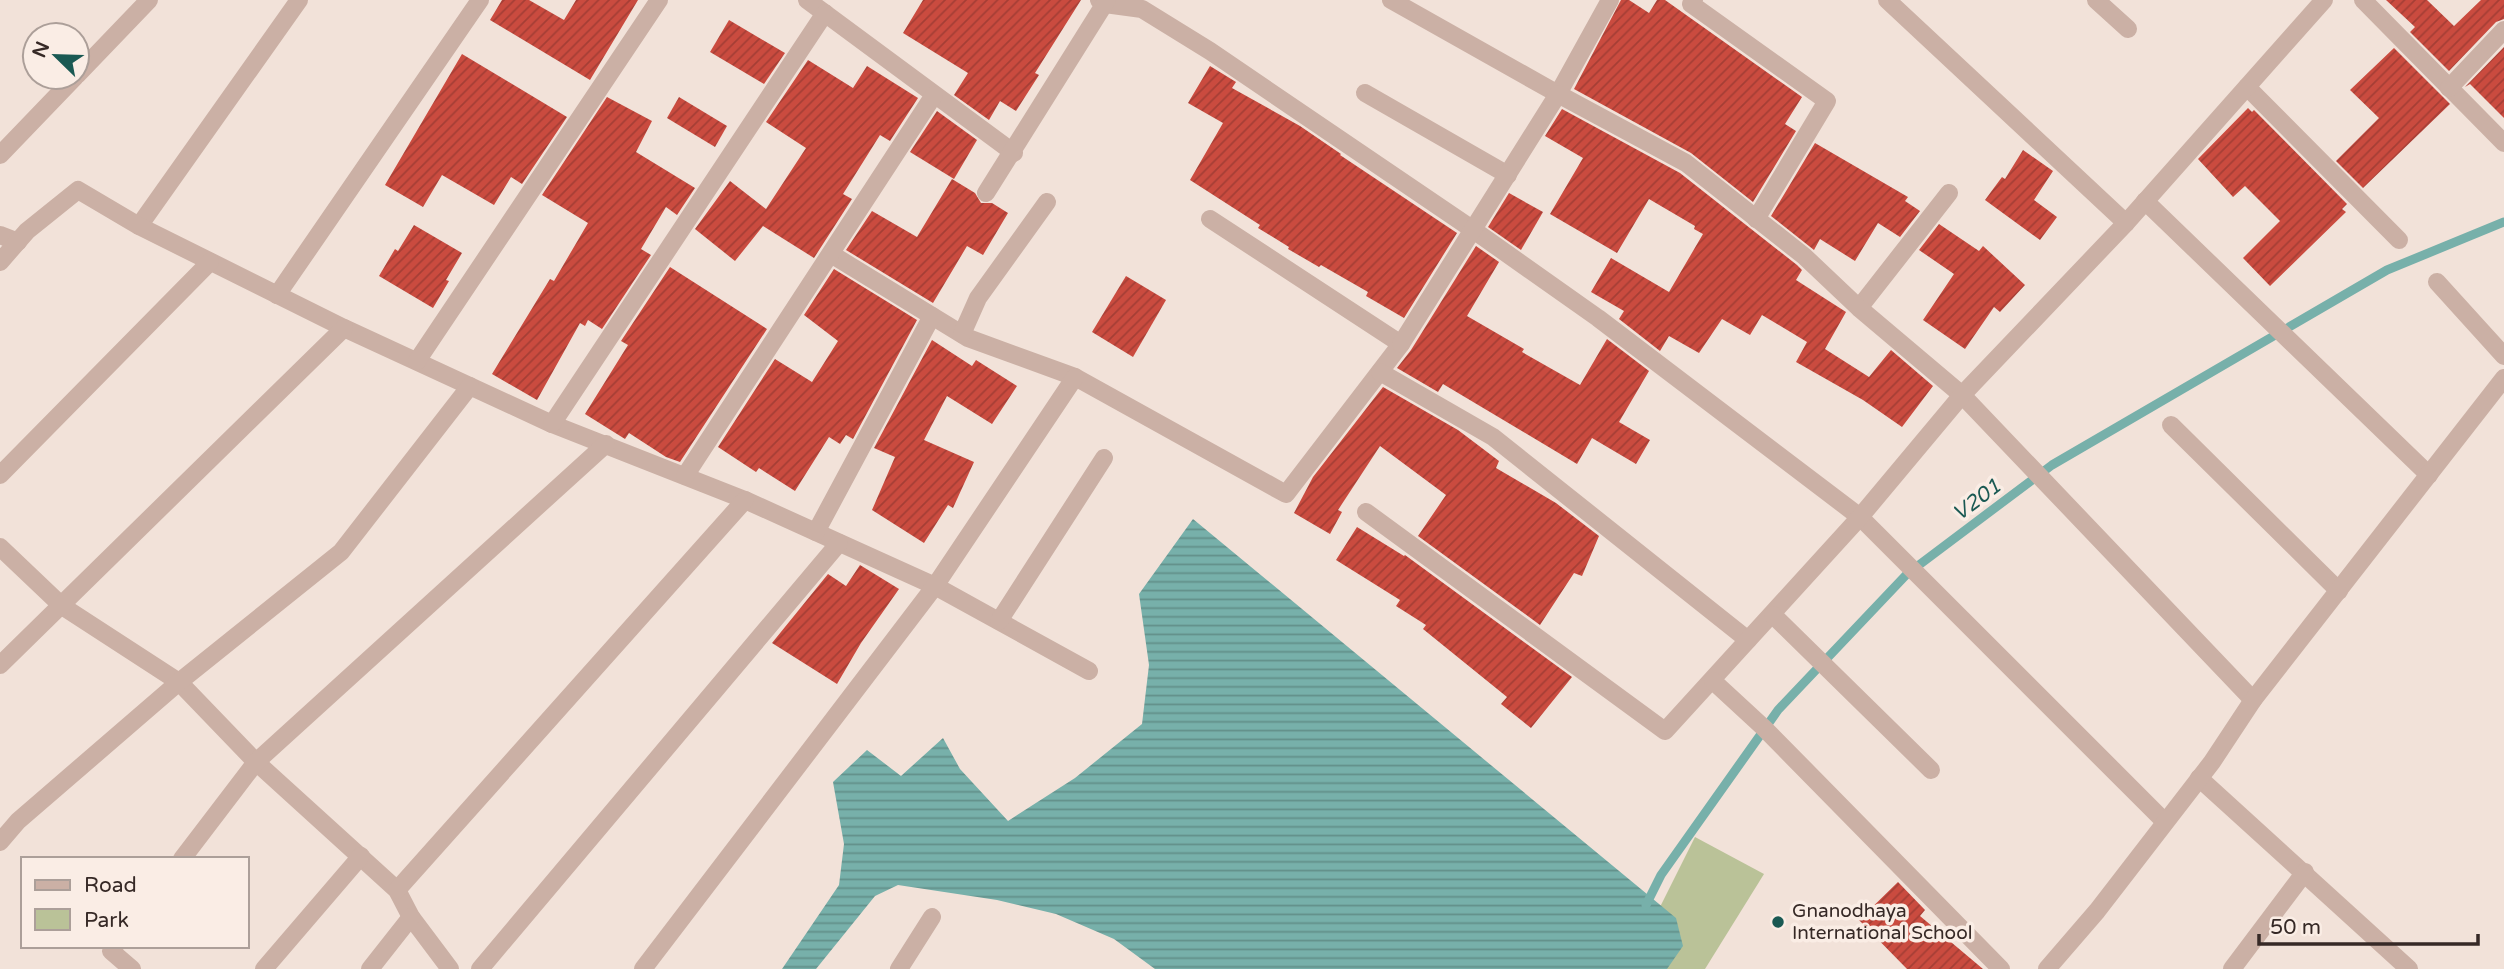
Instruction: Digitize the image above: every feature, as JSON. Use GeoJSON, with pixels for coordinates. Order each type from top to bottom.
{"type":"FeatureCollection","features":[{"type":"Feature","properties":{"kind":"street"},"geometry":{"type":"LineString","coordinates":[[91,60],[149,0]]}},
{"type":"Feature","properties":{"kind":"street"},"geometry":{"type":"LineString","coordinates":[[139,226],[299,0]]}},
{"type":"Feature","properties":{"kind":"street"},"geometry":{"type":"LineString","coordinates":[[277,295],[480,0]]}},
{"type":"Feature","properties":{"kind":"street"},"geometry":{"type":"LineString","coordinates":[[417,361],[659,0]]}},
{"type":"Feature","properties":{"kind":"street"},"geometry":{"type":"LineString","coordinates":[[807,0],[1014,153]]}},
{"type":"Feature","properties":{"kind":"street"},"geometry":{"type":"LineString","coordinates":[[1391,0],[1685,163],[1804,256],[1962,395],[2253,700]]}},
{"type":"Feature","properties":{"kind":"street"},"geometry":{"type":"LineString","coordinates":[[831,254],[968,338],[1075,377],[1286,494],[1401,344],[1558,93],[1610,0]]}},
{"type":"Feature","properties":{"kind":"street"},"geometry":{"type":"LineString","coordinates":[[1887,0],[2126,223]]}},
{"type":"Feature","properties":{"kind":"street"},"geometry":{"type":"LineString","coordinates":[[2096,0],[2128,29]]}},
{"type":"Feature","properties":{"kind":"street"},"geometry":{"type":"LineString","coordinates":[[1366,512],[1665,732],[1860,517],[1962,395],[2126,223],[2324,0]]}},
{"type":"Feature","properties":{"kind":"street"},"geometry":{"type":"LineString","coordinates":[[2363,0],[2504,143]]}},
{"type":"Feature","properties":{"kind":"street"},"geometry":{"type":"LineString","coordinates":[[986,193],[1014,153],[1104,1],[1142,9],[1210,51],[1598,318],[1860,517],[2165,822]]}},
{"type":"Feature","properties":{"kind":"street"},"geometry":{"type":"LineString","coordinates":[[1689,1],[1827,101],[1756,219]]}},
{"type":"Feature","properties":{"kind":"street"},"geometry":{"type":"LineString","coordinates":[[552,424],[825,13]]}},
{"type":"Feature","properties":{"kind":"street"},"geometry":{"type":"LineString","coordinates":[[2449,88],[2504,30]]}},
{"type":"Feature","properties":{"kind":"street"},"geometry":{"type":"LineString","coordinates":[[2247,87],[2399,240]]}},
{"type":"Feature","properties":{"kind":"street"},"geometry":{"type":"LineString","coordinates":[[0,155],[62,91]]}},
{"type":"Feature","properties":{"kind":"street"},"geometry":{"type":"LineString","coordinates":[[1365,93],[1508,175]]}},
{"type":"Feature","properties":{"kind":"street"},"geometry":{"type":"LineString","coordinates":[[685,476],[934,95]]}},
{"type":"Feature","properties":{"kind":"street"},"geometry":{"type":"LineString","coordinates":[[0,262],[27,231],[78,190],[139,226],[344,328],[552,424],[745,500],[935,586],[1089,671]]}},
{"type":"Feature","properties":{"kind":"street"},"geometry":{"type":"LineString","coordinates":[[1860,308],[1949,193]]}},
{"type":"Feature","properties":{"kind":"street"},"geometry":{"type":"LineString","coordinates":[[2145,201],[2429,475]]}},
{"type":"Feature","properties":{"kind":"street"},"geometry":{"type":"LineString","coordinates":[[962,334],[978,298],[1047,202]]}},
{"type":"Feature","properties":{"kind":"street"},"geometry":{"type":"LineString","coordinates":[[1210,219],[1401,344]]}},
{"type":"Feature","properties":{"kind":"street"},"geometry":{"type":"LineString","coordinates":[[0,235],[18,242]]}},
{"type":"Feature","properties":{"kind":"street"},"geometry":{"type":"LineString","coordinates":[[0,475],[210,262]]}},
{"type":"Feature","properties":{"kind":"street"},"geometry":{"type":"LineString","coordinates":[[2437,282],[2504,356]]}},
{"type":"Feature","properties":{"kind":"street"},"geometry":{"type":"LineString","coordinates":[[816,532],[932,316]]}},
{"type":"Feature","properties":{"kind":"street"},"geometry":{"type":"LineString","coordinates":[[0,665],[344,328]]}},
{"type":"Feature","properties":{"kind":"street"},"geometry":{"type":"LineString","coordinates":[[1380,372],[1493,438],[1748,640]]}},
{"type":"Feature","properties":{"kind":"street"},"geometry":{"type":"LineString","coordinates":[[645,968],[935,586],[1075,377]]}},
{"type":"Feature","properties":{"kind":"street"},"geometry":{"type":"LineString","coordinates":[[2047,969],[2097,911],[2199,778],[2253,700],[2504,378]]}},
{"type":"Feature","properties":{"kind":"street"},"geometry":{"type":"LineString","coordinates":[[0,842],[18,821],[179,682],[341,552],[470,386]]}},
{"type":"Feature","properties":{"kind":"street"},"geometry":{"type":"LineString","coordinates":[[2171,425],[2339,591]]}},
{"type":"Feature","properties":{"kind":"street"},"geometry":{"type":"LineString","coordinates":[[184,857],[256,762],[606,444]]}},
{"type":"Feature","properties":{"kind":"street"},"geometry":{"type":"LineString","coordinates":[[999,621],[1104,458]]}},
{"type":"Feature","properties":{"kind":"street"},"geometry":{"type":"LineString","coordinates":[[397,890],[745,500]]}},
{"type":"Feature","properties":{"kind":"street"},"geometry":{"type":"LineString","coordinates":[[480,969],[839,543]]}},
{"type":"Feature","properties":{"kind":"street"},"geometry":{"type":"LineString","coordinates":[[0,547],[62,606],[179,682],[256,762],[397,890],[411,917],[450,969]]}},
{"type":"Feature","properties":{"kind":"street"},"geometry":{"type":"LineString","coordinates":[[1773,615],[1931,770]]}},
{"type":"Feature","properties":{"kind":"street"},"geometry":{"type":"LineString","coordinates":[[1713,681],[1764,727],[2001,969]]}},
{"type":"Feature","properties":{"kind":"street"},"geometry":{"type":"LineString","coordinates":[[2199,778],[2409,969]]}},
{"type":"Feature","properties":{"kind":"street"},"geometry":{"type":"LineString","coordinates":[[264,969],[360,856]]}},
{"type":"Feature","properties":{"kind":"street"},"geometry":{"type":"LineString","coordinates":[[2232,969],[2305,872]]}},
{"type":"Feature","properties":{"kind":"street"},"geometry":{"type":"LineString","coordinates":[[370,969],[411,917]]}},
{"type":"Feature","properties":{"kind":"street"},"geometry":{"type":"LineString","coordinates":[[899,969],[932,917]]}},
{"type":"Feature","properties":{"kind":"street"},"geometry":{"type":"LineString","coordinates":[[113,948],[111,951],[132,969]]}},
{"type":"Feature","properties":{"kind":"green space"},"geometry":{"type":"Polygon","coordinates":[[[1695,837],[1764,874],[1705,969],[1629,969],[1695,837]]]}},
{"type":"Feature","properties":{"kind":"water"},"geometry":{"type":"Polygon","coordinates":[[[1193,519],[1676,918],[1683,946],[1667,969],[1155,969],[1114,939],[1056,914],[997,900],[898,885],[875,896],[816,969],[782,969],[839,885],[844,844],[833,782],[867,750],[901,776],[943,738],[960,769],[1008,821],[1075,778],[1142,724],[1149,665],[1139,594],[1193,519]]]}},
{"type":"Feature","properties":{"kind":"building"},"geometry":{"type":"Polygon","coordinates":[[[502,0],[529,0],[564,20],[576,0],[638,0],[590,80],[490,20],[502,0]]]}},
{"type":"Feature","properties":{"kind":"building"},"geometry":{"type":"Polygon","coordinates":[[[923,0],[1081,0],[1035,73],[1039,75],[1016,111],[1000,101],[989,120],[954,95],[968,73],[903,33],[923,0]]]}},
{"type":"Feature","properties":{"kind":"building"},"geometry":{"type":"Polygon","coordinates":[[[1621,0],[1629,0],[1649,13],[1657,0],[1665,0],[1802,97],[1785,124],[1796,131],[1753,202],[1691,153],[1574,89],[1621,0]]]}},
{"type":"Feature","properties":{"kind":"building"},"geometry":{"type":"Polygon","coordinates":[[[2386,0],[2427,0],[2454,26],[2481,0],[2504,0],[2504,19],[2496,22],[2449,71],[2410,32],[2415,27],[2386,0]]]}},
{"type":"Feature","properties":{"kind":"building"},"geometry":{"type":"Polygon","coordinates":[[[729,20],[785,53],[764,84],[710,52],[729,20]]]}},
{"type":"Feature","properties":{"kind":"building"},"geometry":{"type":"Polygon","coordinates":[[[2504,47],[2504,118],[2470,84],[2465,87],[2504,47]]]}},
{"type":"Feature","properties":{"kind":"building"},"geometry":{"type":"Polygon","coordinates":[[[2394,48],[2450,104],[2363,188],[2336,161],[2379,118],[2350,90],[2394,48]]]}},
{"type":"Feature","properties":{"kind":"building"},"geometry":{"type":"Polygon","coordinates":[[[462,54],[567,117],[522,184],[511,177],[494,205],[442,175],[423,207],[385,185],[462,54]]]}},
{"type":"Feature","properties":{"kind":"building"},"geometry":{"type":"Polygon","coordinates":[[[808,60],[853,88],[867,66],[918,98],[890,141],[880,135],[843,194],[852,199],[814,258],[763,226],[735,261],[695,229],[730,181],[766,209],[806,148],[766,122],[808,60]]]}},
{"type":"Feature","properties":{"kind":"building"},"geometry":{"type":"Polygon","coordinates":[[[1210,66],[1236,82],[1232,88],[1300,126],[1457,233],[1404,318],[1366,296],[1368,292],[1288,249],[1289,247],[1258,228],[1260,225],[1190,180],[1223,123],[1188,103],[1210,66]]]}},
{"type":"Feature","properties":{"kind":"building"},"geometry":{"type":"Polygon","coordinates":[[[607,97],[652,121],[636,152],[695,188],[677,215],[666,207],[641,249],[651,255],[602,329],[588,320],[585,326],[580,323],[537,400],[492,374],[550,279],[554,281],[588,223],[542,195],[607,97]]]}},
{"type":"Feature","properties":{"kind":"building"},"geometry":{"type":"Polygon","coordinates":[[[679,97],[727,126],[715,147],[667,118],[679,97]]]}},
{"type":"Feature","properties":{"kind":"building"},"geometry":{"type":"Polygon","coordinates":[[[2248,108],[2252,112],[2254,110],[2347,204],[2342,209],[2346,212],[2270,286],[2243,258],[2280,221],[2245,186],[2233,197],[2198,159],[2248,108]]]}},
{"type":"Feature","properties":{"kind":"building"},"geometry":{"type":"Polygon","coordinates":[[[1562,109],[1680,173],[1797,265],[1802,270],[1796,280],[1846,312],[1825,349],[1869,377],[1891,350],[1933,386],[1902,427],[1863,400],[1796,362],[1807,342],[1762,315],[1750,335],[1722,319],[1699,353],[1669,336],[1660,351],[1619,319],[1624,311],[1591,292],[1611,258],[1669,292],[1703,234],[1694,229],[1695,226],[1649,199],[1617,253],[1550,214],[1583,158],[1545,136],[1562,109]]]}},
{"type":"Feature","properties":{"kind":"building"},"geometry":{"type":"Polygon","coordinates":[[[937,111],[977,140],[954,179],[910,152],[937,111]]]}},
{"type":"Feature","properties":{"kind":"building"},"geometry":{"type":"Polygon","coordinates":[[[1815,143],[1908,197],[1905,201],[1920,211],[1900,237],[1878,223],[1855,261],[1820,239],[1814,250],[1771,216],[1815,143]]]}},
{"type":"Feature","properties":{"kind":"building"},"geometry":{"type":"Polygon","coordinates":[[[2023,150],[2053,171],[2034,200],[2057,217],[2040,240],[1985,200],[2002,177],[2005,179],[2023,150]]]}},
{"type":"Feature","properties":{"kind":"building"},"geometry":{"type":"Polygon","coordinates":[[[952,179],[975,193],[981,203],[992,203],[1008,213],[983,255],[967,246],[933,303],[846,250],[872,211],[917,237],[952,179]]]}},
{"type":"Feature","properties":{"kind":"building"},"geometry":{"type":"Polygon","coordinates":[[[1509,193],[1543,212],[1521,250],[1488,227],[1509,193]]]}},
{"type":"Feature","properties":{"kind":"building"},"geometry":{"type":"Polygon","coordinates":[[[1939,224],[1979,251],[1983,246],[2025,285],[2000,312],[1994,307],[1965,349],[1923,320],[1954,274],[1919,250],[1939,224]]]}},
{"type":"Feature","properties":{"kind":"building"},"geometry":{"type":"Polygon","coordinates":[[[414,225],[462,253],[433,308],[379,276],[414,225]]]}},
{"type":"Feature","properties":{"kind":"building"},"geometry":{"type":"Polygon","coordinates":[[[1476,246],[1499,262],[1467,316],[1580,385],[1607,339],[1649,371],[1619,422],[1650,440],[1636,464],[1592,438],[1577,464],[1443,384],[1438,392],[1397,368],[1476,246]]]}},
{"type":"Feature","properties":{"kind":"building"},"geometry":{"type":"Polygon","coordinates":[[[670,267],[767,329],[680,462],[666,457],[629,433],[625,439],[585,414],[628,345],[621,341],[670,267]]]}},
{"type":"Feature","properties":{"kind":"building"},"geometry":{"type":"Polygon","coordinates":[[[834,269],[917,320],[853,439],[846,435],[840,444],[829,437],[795,491],[759,468],[756,472],[718,447],[775,359],[812,382],[838,341],[804,315],[834,269]]]}},
{"type":"Feature","properties":{"kind":"building"},"geometry":{"type":"Polygon","coordinates":[[[1126,276],[1166,300],[1133,357],[1092,332],[1126,276]]]}},
{"type":"Feature","properties":{"kind":"building"},"geometry":{"type":"Polygon","coordinates":[[[932,340],[972,366],[976,360],[1017,386],[992,424],[947,396],[924,440],[974,462],[953,508],[948,505],[924,543],[872,510],[895,457],[874,448],[932,340]]]}},
{"type":"Feature","properties":{"kind":"building"},"geometry":{"type":"Polygon","coordinates":[[[1383,387],[1458,430],[1499,461],[1496,468],[1556,503],[1599,536],[1582,576],[1574,573],[1540,625],[1418,536],[1446,495],[1380,446],[1338,510],[1342,512],[1330,534],[1294,513],[1313,477],[1383,387]]]}},
{"type":"Feature","properties":{"kind":"building"},"geometry":{"type":"Polygon","coordinates":[[[1357,527],[1405,555],[1572,677],[1531,728],[1501,704],[1507,697],[1423,629],[1426,625],[1396,606],[1400,600],[1336,560],[1357,527]]]}},
{"type":"Feature","properties":{"kind":"building"},"geometry":{"type":"Polygon","coordinates":[[[860,565],[899,589],[861,643],[837,684],[772,643],[828,574],[846,586],[860,565]]]}},
{"type":"Feature","properties":{"kind":"building"},"geometry":{"type":"Polygon","coordinates":[[[1898,882],[1925,910],[1920,916],[1983,969],[1907,969],[1859,920],[1898,882]]]}},
{"type":"Feature","properties":{"kind":"waterway","name":"V201"},"geometry":{"type":"LineString","coordinates":[[1646,905],[1661,875],[1778,710],[1907,574],[2052,465],[2387,270],[2504,222]]}},
{"type":"Feature","properties":{"kind":"place","name":"Gnanodhaya International School"},"geometry":{"type":"Point","coordinates":[1778,922]}}]}
